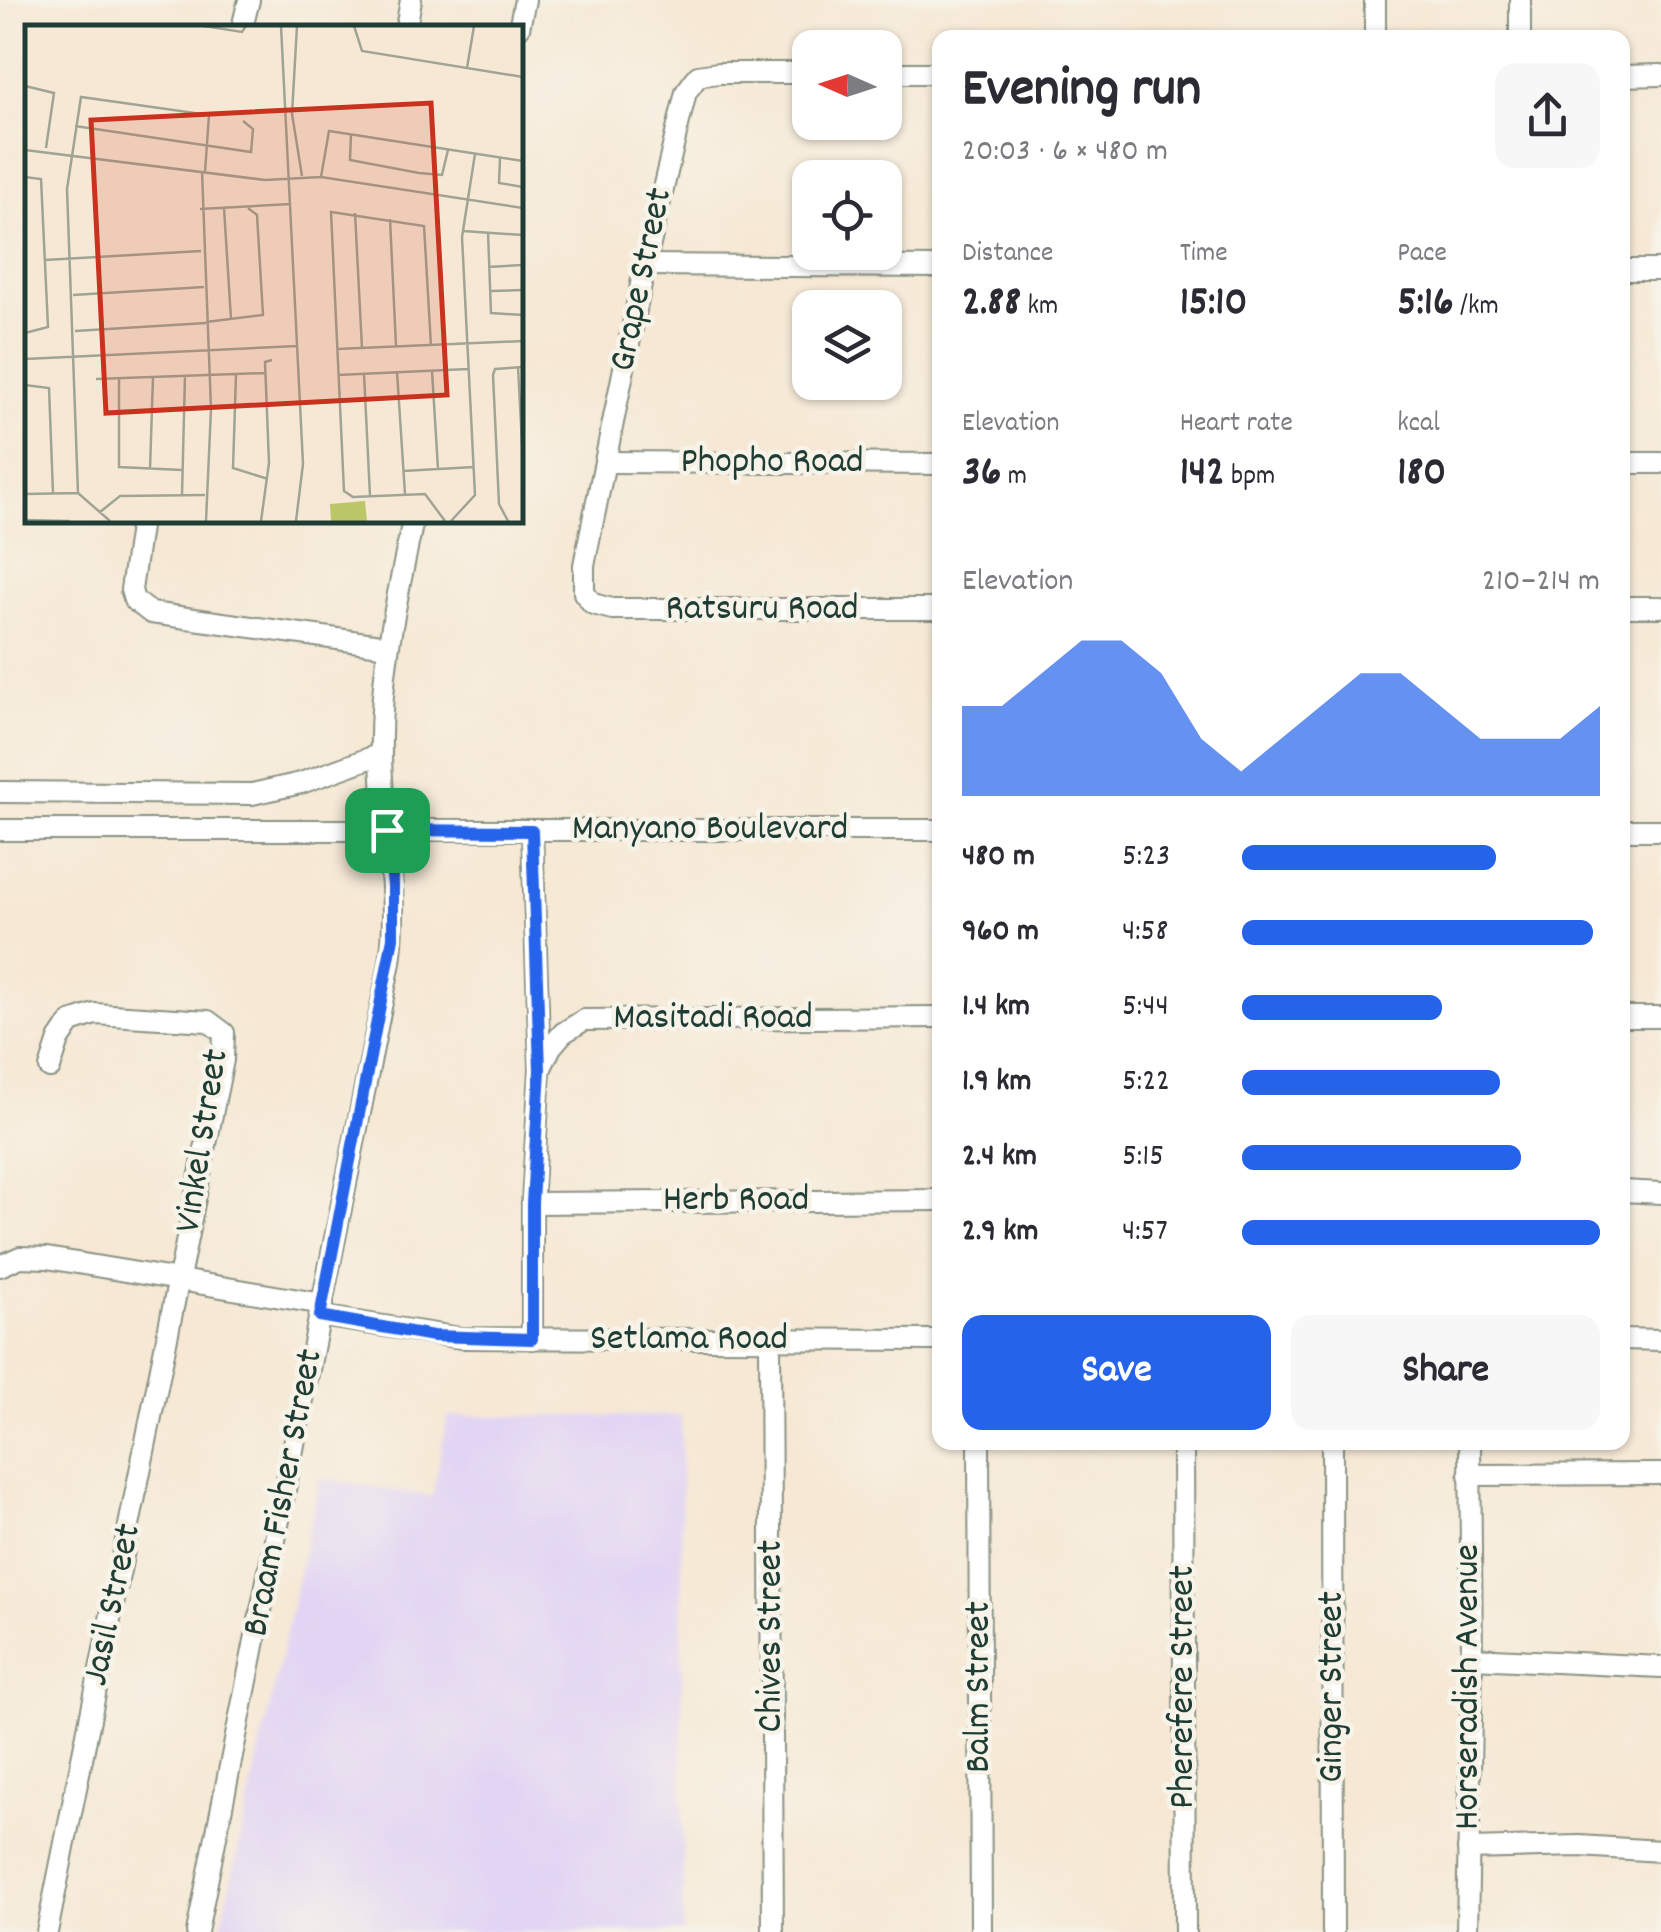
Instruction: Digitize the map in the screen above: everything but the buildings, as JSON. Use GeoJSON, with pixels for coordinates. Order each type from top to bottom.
{"type":"FeatureCollection","features":[{"type":"Feature","properties":{"kind":"street"},"geometry":{"type":"LineString","coordinates":[[243,25],[249,0]]}},
{"type":"Feature","properties":{"kind":"street"},"geometry":{"type":"LineString","coordinates":[[407,25],[411,0]]}},
{"type":"Feature","properties":{"kind":"street"},"geometry":{"type":"LineString","coordinates":[[520,25],[525,0]]}},
{"type":"Feature","properties":{"kind":"street"},"geometry":{"type":"LineString","coordinates":[[1375,0],[1375,30]]}},
{"type":"Feature","properties":{"kind":"street"},"geometry":{"type":"LineString","coordinates":[[1520,0],[1520,30]]}},
{"type":"Feature","properties":{"kind":"street","name":"Grape Street"},"geometry":{"type":"LineString","coordinates":[[587,599],[582,585],[584,565],[645,265],[689,85],[698,76],[718,73],[792,73]]}},
{"type":"Feature","properties":{"kind":"street"},"geometry":{"type":"LineString","coordinates":[[902,73],[932,73]]}},
{"type":"Feature","properties":{"kind":"street"},"geometry":{"type":"LineString","coordinates":[[1630,76],[1661,76]]}},
{"type":"Feature","properties":{"kind":"street"},"geometry":{"type":"LineString","coordinates":[[645,265],[932,267]]}},
{"type":"Feature","properties":{"kind":"street"},"geometry":{"type":"LineString","coordinates":[[1630,270],[1661,270]]}},
{"type":"Feature","properties":{"kind":"street","name":"Phopho Road"},"geometry":{"type":"LineString","coordinates":[[605,462],[932,464]]}},
{"type":"Feature","properties":{"kind":"street"},"geometry":{"type":"LineString","coordinates":[[1630,463],[1661,463]]}},
{"type":"Feature","properties":{"kind":"street"},"geometry":{"type":"LineString","coordinates":[[141,522],[131,590],[134,600],[151,613],[388,646]]}},
{"type":"Feature","properties":{"kind":"street","name":"Braam Fisher Street"},"geometry":{"type":"LineString","coordinates":[[197,1932],[393,938],[393,886],[380,754],[388,646],[413,522]]}},
{"type":"Feature","properties":{"kind":"street","name":"Ratsuru Road"},"geometry":{"type":"LineString","coordinates":[[587,599],[601,608],[626,610],[932,609]]}},
{"type":"Feature","properties":{"kind":"street"},"geometry":{"type":"LineString","coordinates":[[1630,606],[1661,607]]}},
{"type":"Feature","properties":{"kind":"street"},"geometry":{"type":"LineString","coordinates":[[0,792],[252,794],[301,783],[380,754]]}},
{"type":"Feature","properties":{"kind":"street","name":"Manyano Boulevard"},"geometry":{"type":"LineString","coordinates":[[0,830],[932,830]]}},
{"type":"Feature","properties":{"kind":"street"},"geometry":{"type":"LineString","coordinates":[[1630,830],[1661,830]]}},
{"type":"Feature","properties":{"kind":"street"},"geometry":{"type":"LineString","coordinates":[[532,831],[540,1070],[532,1203],[532,1339]]}},
{"type":"Feature","properties":{"kind":"street","name":"Vinkel Street"},"geometry":{"type":"LineString","coordinates":[[50,1068],[59,1040],[71,1022],[95,1014],[208,1021],[224,1033],[223,1060],[181,1278]]}},
{"type":"Feature","properties":{"kind":"street","name":"Masitadi Road"},"geometry":{"type":"LineString","coordinates":[[540,1070],[551,1047],[584,1020],[932,1017]]}},
{"type":"Feature","properties":{"kind":"street"},"geometry":{"type":"LineString","coordinates":[[1630,1017],[1661,1017]]}},
{"type":"Feature","properties":{"kind":"street"},"geometry":{"type":"LineString","coordinates":[[1630,1192],[1661,1193]]}},
{"type":"Feature","properties":{"kind":"street","name":"Herb Road"},"geometry":{"type":"LineString","coordinates":[[532,1203],[932,1200]]}},
{"type":"Feature","properties":{"kind":"street","name":"Setlama Road"},"geometry":{"type":"LineString","coordinates":[[1,1265],[34,1256],[181,1278],[433,1336],[932,1340]]}},
{"type":"Feature","properties":{"kind":"street","name":"Jasil Street"},"geometry":{"type":"LineString","coordinates":[[47,1932],[181,1278]]}},
{"type":"Feature","properties":{"kind":"street"},"geometry":{"type":"LineString","coordinates":[[1630,1339],[1661,1340]]}},
{"type":"Feature","properties":{"kind":"street","name":"Chives Street"},"geometry":{"type":"LineString","coordinates":[[770,1340],[773,1932]]}},
{"type":"Feature","properties":{"kind":"street","name":"Balm Street"},"geometry":{"type":"LineString","coordinates":[[979,1450],[982,1932]]}},
{"type":"Feature","properties":{"kind":"street","name":"Pherefere Street"},"geometry":{"type":"LineString","coordinates":[[1183,1450],[1185,1932]]}},
{"type":"Feature","properties":{"kind":"street","name":"Ginger Street"},"geometry":{"type":"LineString","coordinates":[[1332,1450],[1333,1932]]}},
{"type":"Feature","properties":{"kind":"street","name":"Horseradish Avenue"},"geometry":{"type":"LineString","coordinates":[[1467,1932],[1472,1658],[1470,1450]]}},
{"type":"Feature","properties":{"kind":"street"},"geometry":{"type":"LineString","coordinates":[[1470,1476],[1661,1474]]}},
{"type":"Feature","properties":{"kind":"street"},"geometry":{"type":"LineString","coordinates":[[1472,1658],[1661,1668]]}},
{"type":"Feature","properties":{"kind":"street"},"geometry":{"type":"LineString","coordinates":[[1468,1849],[1579,1846],[1661,1851]]}},
{"type":"Feature","properties":{"kind":"shaded area"},"geometry":{"type":"Polygon","coordinates":[[[448,1416],[681,1416],[683,1932],[220,1932],[320,1478],[432,1497],[448,1416]]]}},
{"type":"Feature","properties":{"kind":"route"},"geometry":{"type":"LineString","coordinates":[[387,830],[532,831],[540,1070],[532,1203],[532,1339],[433,1336],[320,1316],[390,962],[393,886],[387,830]]}}]}
